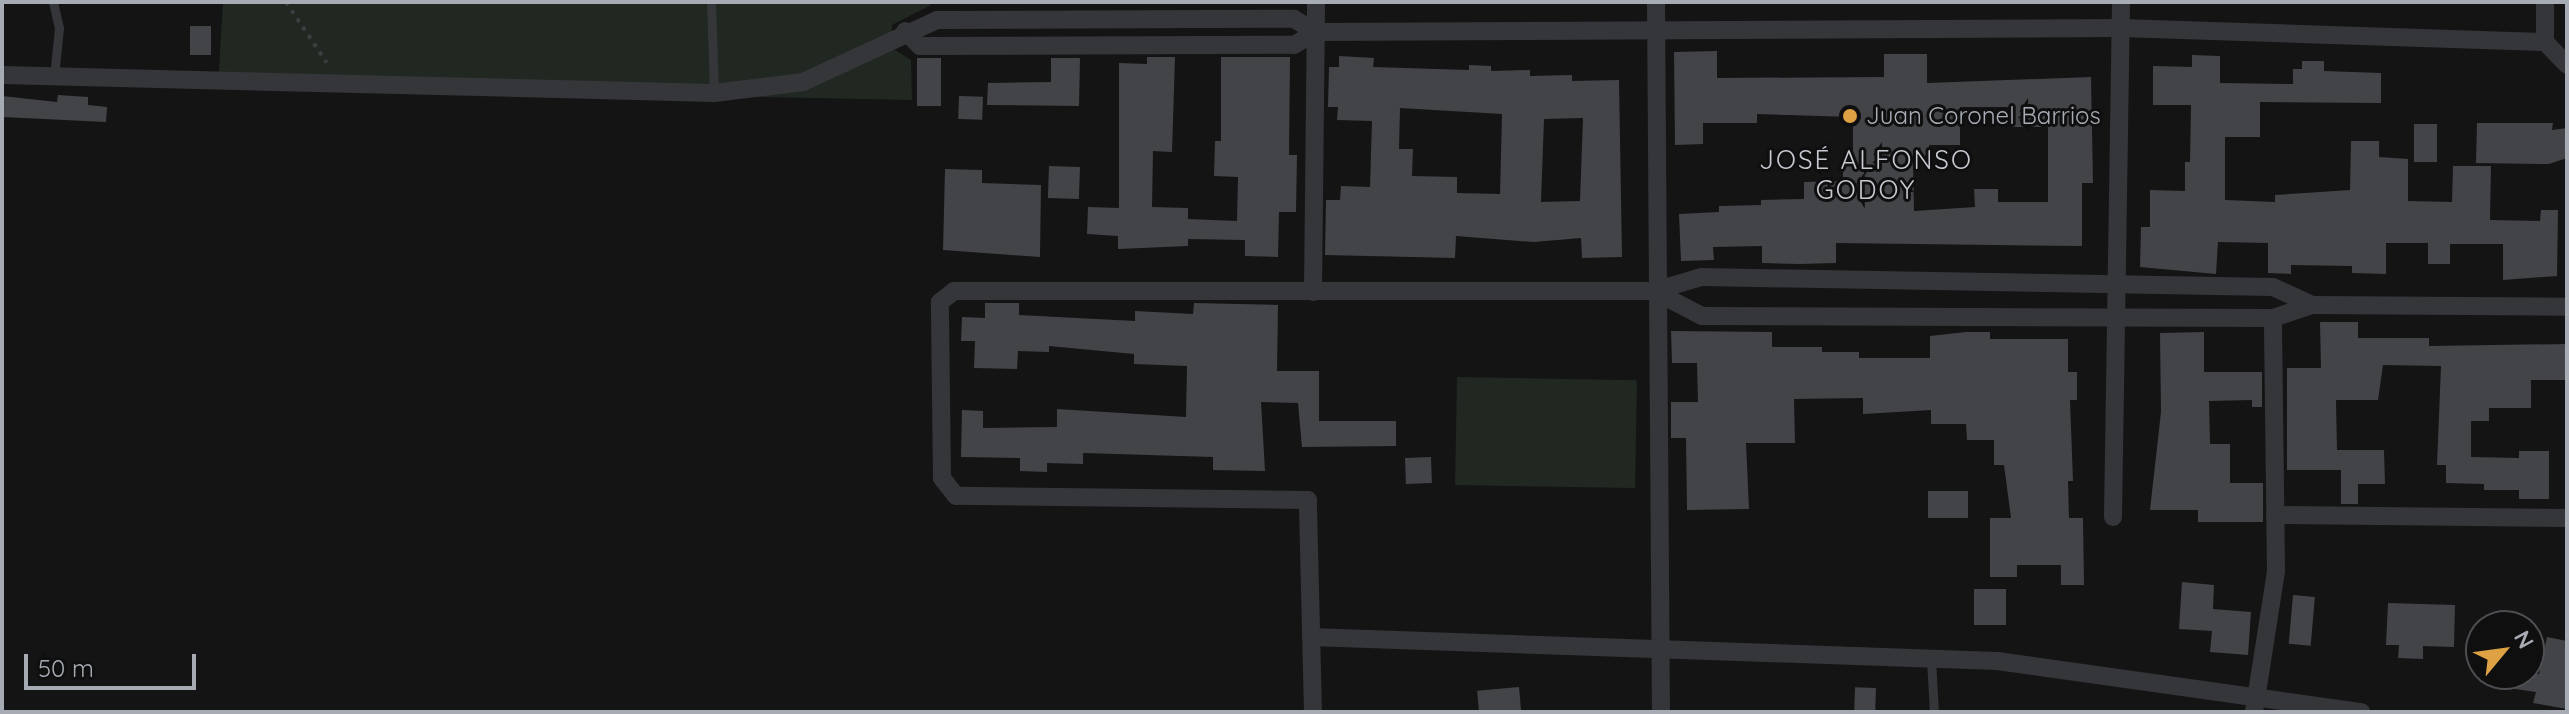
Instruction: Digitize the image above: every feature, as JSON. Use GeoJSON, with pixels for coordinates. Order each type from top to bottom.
{"type":"FeatureCollection","features":[{"type":"Feature","properties":{"kind":"street"},"geometry":{"type":"LineString","coordinates":[[1313,292],[1316,2]]}},
{"type":"Feature","properties":{"kind":"street"},"geometry":{"type":"LineString","coordinates":[[1656,2],[1654,291],[1661,712]]}},
{"type":"Feature","properties":{"kind":"street"},"geometry":{"type":"LineString","coordinates":[[2113,517],[2121,2]]}},
{"type":"Feature","properties":{"kind":"street"},"geometry":{"type":"LineString","coordinates":[[2545,2],[2545,42],[2567,65]]}},
{"type":"Feature","properties":{"kind":"street"},"geometry":{"type":"LineString","coordinates":[[2,75],[714,93],[803,82],[905,31],[937,20],[1294,19],[1316,32]]}},
{"type":"Feature","properties":{"kind":"street"},"geometry":{"type":"LineString","coordinates":[[905,31],[920,46],[1294,45],[1316,32],[2121,28],[2545,42]]}},
{"type":"Feature","properties":{"kind":"street"},"geometry":{"type":"LineString","coordinates":[[1313,712],[1308,500],[956,496],[942,478],[940,302],[954,291],[1654,291],[1701,277],[2273,287],[2312,305]]}},
{"type":"Feature","properties":{"kind":"street"},"geometry":{"type":"LineString","coordinates":[[1654,291],[1702,316],[2273,318],[2312,305],[2567,307]]}},
{"type":"Feature","properties":{"kind":"street"},"geometry":{"type":"LineString","coordinates":[[2255,705],[2276,571],[2273,318]]}},
{"type":"Feature","properties":{"kind":"street"},"geometry":{"type":"LineString","coordinates":[[2275,515],[2567,518]]}},
{"type":"Feature","properties":{"kind":"street"},"geometry":{"type":"LineString","coordinates":[[1311,637],[1997,661],[2255,705],[2361,712]]}},
{"type":"Feature","properties":{"kind":"lane"},"geometry":{"type":"LineString","coordinates":[[53,2],[59,28],[54,76]]}},
{"type":"Feature","properties":{"kind":"lane"},"geometry":{"type":"LineString","coordinates":[[711,2],[714,93]]}},
{"type":"Feature","properties":{"kind":"lane"},"geometry":{"type":"LineString","coordinates":[[1931,659],[1934,712]]}},
{"type":"Feature","properties":{"kind":"path"},"geometry":{"type":"LineString","coordinates":[[286,2],[340,84]]}},
{"type":"Feature","properties":{"kind":"shaded area"},"geometry":{"type":"Polygon","coordinates":[[[223,2],[931,2],[931,5],[892,25],[892,48],[911,60],[912,100],[218,86],[223,2]]]}},
{"type":"Feature","properties":{"kind":"shaded area"},"geometry":{"type":"Polygon","coordinates":[[[1457,377],[1637,380],[1635,488],[1455,485],[1457,377]]]}},
{"type":"Feature","properties":{"kind":"building"},"geometry":{"type":"Polygon","coordinates":[[[190,26],[211,26],[211,55],[190,55],[190,26]]]}},
{"type":"Feature","properties":{"kind":"building"},"geometry":{"type":"Polygon","coordinates":[[[1717,51],[1717,78],[1884,77],[1884,54],[1927,54],[1927,83],[2091,77],[2093,183],[2082,183],[2082,246],[1836,243],[1836,263],[1799,264],[1762,263],[1762,246],[1713,247],[1714,260],[1681,261],[1679,214],[1719,212],[1719,206],[1761,205],[1761,200],[1804,199],[1804,182],[1843,181],[1843,160],[1853,160],[1853,117],[1757,114],[1757,123],[1703,123],[1703,144],[1675,145],[1674,52],[1717,51]],[[1960,107],[1960,145],[1929,145],[1930,159],[1913,159],[1914,211],[1975,207],[1974,189],[1998,189],[1998,202],[2048,202],[2048,127],[2011,127],[2011,107],[1960,107]]]}},
{"type":"Feature","properties":{"kind":"building"},"geometry":{"type":"Polygon","coordinates":[[[2192,55],[2220,56],[2220,83],[2293,84],[2293,69],[2302,69],[2302,61],[2324,61],[2324,71],[2381,73],[2381,103],[2260,102],[2260,137],[2225,137],[2225,200],[2275,202],[2275,195],[2350,190],[2351,141],[2379,141],[2379,157],[2408,159],[2408,201],[2452,202],[2453,166],[2491,166],[2490,220],[2540,221],[2541,210],[2558,210],[2557,276],[2503,280],[2503,244],[2450,244],[2450,264],[2428,264],[2428,243],[2386,243],[2386,274],[2352,273],[2352,266],[2291,265],[2291,274],[2268,273],[2268,243],[2218,242],[2216,274],[2140,267],[2141,227],[2150,227],[2150,190],[2185,191],[2185,162],[2190,162],[2191,105],[2153,105],[2153,66],[2192,67],[2192,55]]]}},
{"type":"Feature","properties":{"kind":"building"},"geometry":{"type":"Polygon","coordinates":[[[1339,56],[1374,58],[1373,67],[1469,70],[1469,65],[1491,66],[1491,71],[1530,70],[1530,76],[1572,75],[1572,81],[1619,80],[1622,257],[1582,258],[1581,238],[1534,242],[1456,236],[1455,258],[1325,255],[1326,200],[1340,200],[1341,186],[1370,187],[1372,121],[1337,120],[1338,107],[1328,107],[1329,67],[1339,67],[1339,56]],[[1400,108],[1399,149],[1413,149],[1412,176],[1457,177],[1457,193],[1500,194],[1502,114],[1400,108]],[[1583,118],[1544,119],[1541,202],[1580,201],[1583,118]]]}},
{"type":"Feature","properties":{"kind":"building"},"geometry":{"type":"Polygon","coordinates":[[[1147,57],[1175,57],[1172,152],[1153,151],[1152,207],[1188,208],[1188,219],[1237,221],[1238,177],[1214,176],[1215,141],[1221,141],[1221,57],[1290,57],[1289,155],[1297,155],[1296,212],[1279,212],[1278,257],[1245,256],[1245,240],[1188,239],[1188,246],[1118,249],[1118,236],[1087,234],[1088,207],[1119,208],[1119,63],[1147,64],[1147,57]]]}},
{"type":"Feature","properties":{"kind":"building"},"geometry":{"type":"Polygon","coordinates":[[[917,58],[941,58],[941,106],[917,106],[917,58]]]}},
{"type":"Feature","properties":{"kind":"building"},"geometry":{"type":"Polygon","coordinates":[[[1051,58],[1080,58],[1079,106],[987,105],[988,83],[1051,82],[1051,58]]]}},
{"type":"Feature","properties":{"kind":"building"},"geometry":{"type":"Polygon","coordinates":[[[58,95],[88,97],[88,105],[107,107],[106,122],[2,117],[2,96],[57,102],[58,95]]]}},
{"type":"Feature","properties":{"kind":"building"},"geometry":{"type":"Polygon","coordinates":[[[959,96],[983,97],[982,120],[958,119],[959,96]]]}},
{"type":"Feature","properties":{"kind":"building"},"geometry":{"type":"Polygon","coordinates":[[[2477,123],[2553,123],[2552,130],[2567,128],[2567,158],[2549,164],[2476,163],[2477,123]]]}},
{"type":"Feature","properties":{"kind":"building"},"geometry":{"type":"Polygon","coordinates":[[[2414,124],[2437,124],[2437,162],[2414,162],[2414,124]]]}},
{"type":"Feature","properties":{"kind":"building"},"geometry":{"type":"Polygon","coordinates":[[[1049,166],[1080,167],[1079,199],[1048,198],[1049,166]]]}},
{"type":"Feature","properties":{"kind":"building"},"geometry":{"type":"Polygon","coordinates":[[[945,169],[982,170],[982,183],[1041,185],[1040,257],[943,250],[945,169]]]}},
{"type":"Feature","properties":{"kind":"building"},"geometry":{"type":"Polygon","coordinates":[[[985,303],[1019,303],[1019,315],[1135,321],[1135,311],[1193,314],[1194,303],[1278,305],[1277,371],[1319,371],[1319,421],[1396,421],[1396,446],[1302,447],[1298,403],[1261,402],[1265,471],[1213,470],[1213,457],[1083,453],[1083,464],[1047,463],[1047,472],[1020,471],[1020,458],[961,457],[962,410],[983,411],[983,428],[1057,427],[1057,409],[1186,417],[1187,366],[1134,364],[1134,354],[1049,346],[1049,352],[1018,351],[1017,369],[974,368],[975,341],[961,341],[962,317],[985,318],[985,303]]]}},
{"type":"Feature","properties":{"kind":"building"},"geometry":{"type":"Polygon","coordinates":[[[2320,322],[2358,322],[2358,338],[2429,338],[2429,346],[2567,344],[2567,380],[2531,380],[2531,408],[2489,408],[2489,421],[2471,421],[2471,457],[2519,458],[2519,451],[2549,451],[2549,499],[2519,499],[2519,490],[2484,490],[2484,484],[2446,483],[2446,465],[2437,465],[2441,366],[2383,365],[2378,400],[2336,400],[2337,450],[2384,450],[2385,484],[2358,484],[2358,504],[2341,504],[2341,470],[2287,470],[2287,368],[2321,368],[2320,322]]]}},
{"type":"Feature","properties":{"kind":"building"},"geometry":{"type":"Polygon","coordinates":[[[1671,331],[1772,332],[1772,347],[1822,347],[1822,352],[1859,352],[1859,358],[1930,358],[1930,336],[1966,332],[1990,332],[1990,339],[2068,339],[2068,372],[2077,372],[2077,400],[2070,400],[2073,481],[2068,481],[2069,518],[2083,518],[2084,585],[2061,585],[2061,565],[2017,565],[2017,577],[1990,577],[1990,518],[2011,518],[2004,465],[1994,465],[1994,440],[1967,440],[1966,424],[1931,424],[1931,410],[1863,414],[1863,398],[1794,399],[1795,443],[1746,443],[1749,509],[1687,510],[1686,438],[1671,438],[1671,402],[1698,402],[1697,363],[1672,363],[1671,331]]]}},
{"type":"Feature","properties":{"kind":"building"},"geometry":{"type":"Polygon","coordinates":[[[2204,332],[2204,372],[2262,372],[2262,407],[2252,407],[2252,400],[2209,401],[2210,444],[2230,444],[2230,483],[2263,483],[2263,522],[2198,522],[2198,510],[2150,510],[2161,412],[2160,333],[2204,332]]]}},
{"type":"Feature","properties":{"kind":"building"},"geometry":{"type":"Polygon","coordinates":[[[1431,457],[1432,483],[1406,484],[1405,458],[1431,457]]]}},
{"type":"Feature","properties":{"kind":"building"},"geometry":{"type":"Polygon","coordinates":[[[1928,491],[1968,491],[1968,518],[1928,518],[1928,491]]]}},
{"type":"Feature","properties":{"kind":"building"},"geometry":{"type":"Polygon","coordinates":[[[2182,582],[2214,585],[2213,609],[2251,612],[2248,655],[2210,652],[2212,631],[2179,629],[2182,582]]]}},
{"type":"Feature","properties":{"kind":"building"},"geometry":{"type":"Polygon","coordinates":[[[1974,589],[2006,589],[2006,625],[1974,625],[1974,589]]]}},
{"type":"Feature","properties":{"kind":"building"},"geometry":{"type":"Polygon","coordinates":[[[2293,595],[2315,597],[2311,646],[2289,644],[2293,595]]]}},
{"type":"Feature","properties":{"kind":"building"},"geometry":{"type":"Polygon","coordinates":[[[2388,603],[2455,605],[2454,647],[2423,646],[2423,659],[2398,658],[2399,645],[2386,645],[2388,603]]]}},
{"type":"Feature","properties":{"kind":"building"},"geometry":{"type":"Polygon","coordinates":[[[2547,637],[2567,641],[2567,709],[2533,703],[2536,692],[2522,690],[2545,690],[2547,637]]]}},
{"type":"Feature","properties":{"kind":"building"},"geometry":{"type":"Polygon","coordinates":[[[1519,687],[1521,712],[1479,712],[1477,691],[1519,687]]]}},
{"type":"Feature","properties":{"kind":"building"},"geometry":{"type":"Polygon","coordinates":[[[1855,687],[1876,688],[1875,712],[1854,711],[1855,687]]]}},
{"type":"Feature","properties":{"kind":"place","name":"Juan Coronel Barrios"},"geometry":{"type":"Point","coordinates":[1850,116]}},
{"type":"Feature","properties":{"kind":"district","name":"JOSÉ ALFONSO GODOY"},"geometry":{"type":"Point","coordinates":[1866,175]}}]}
